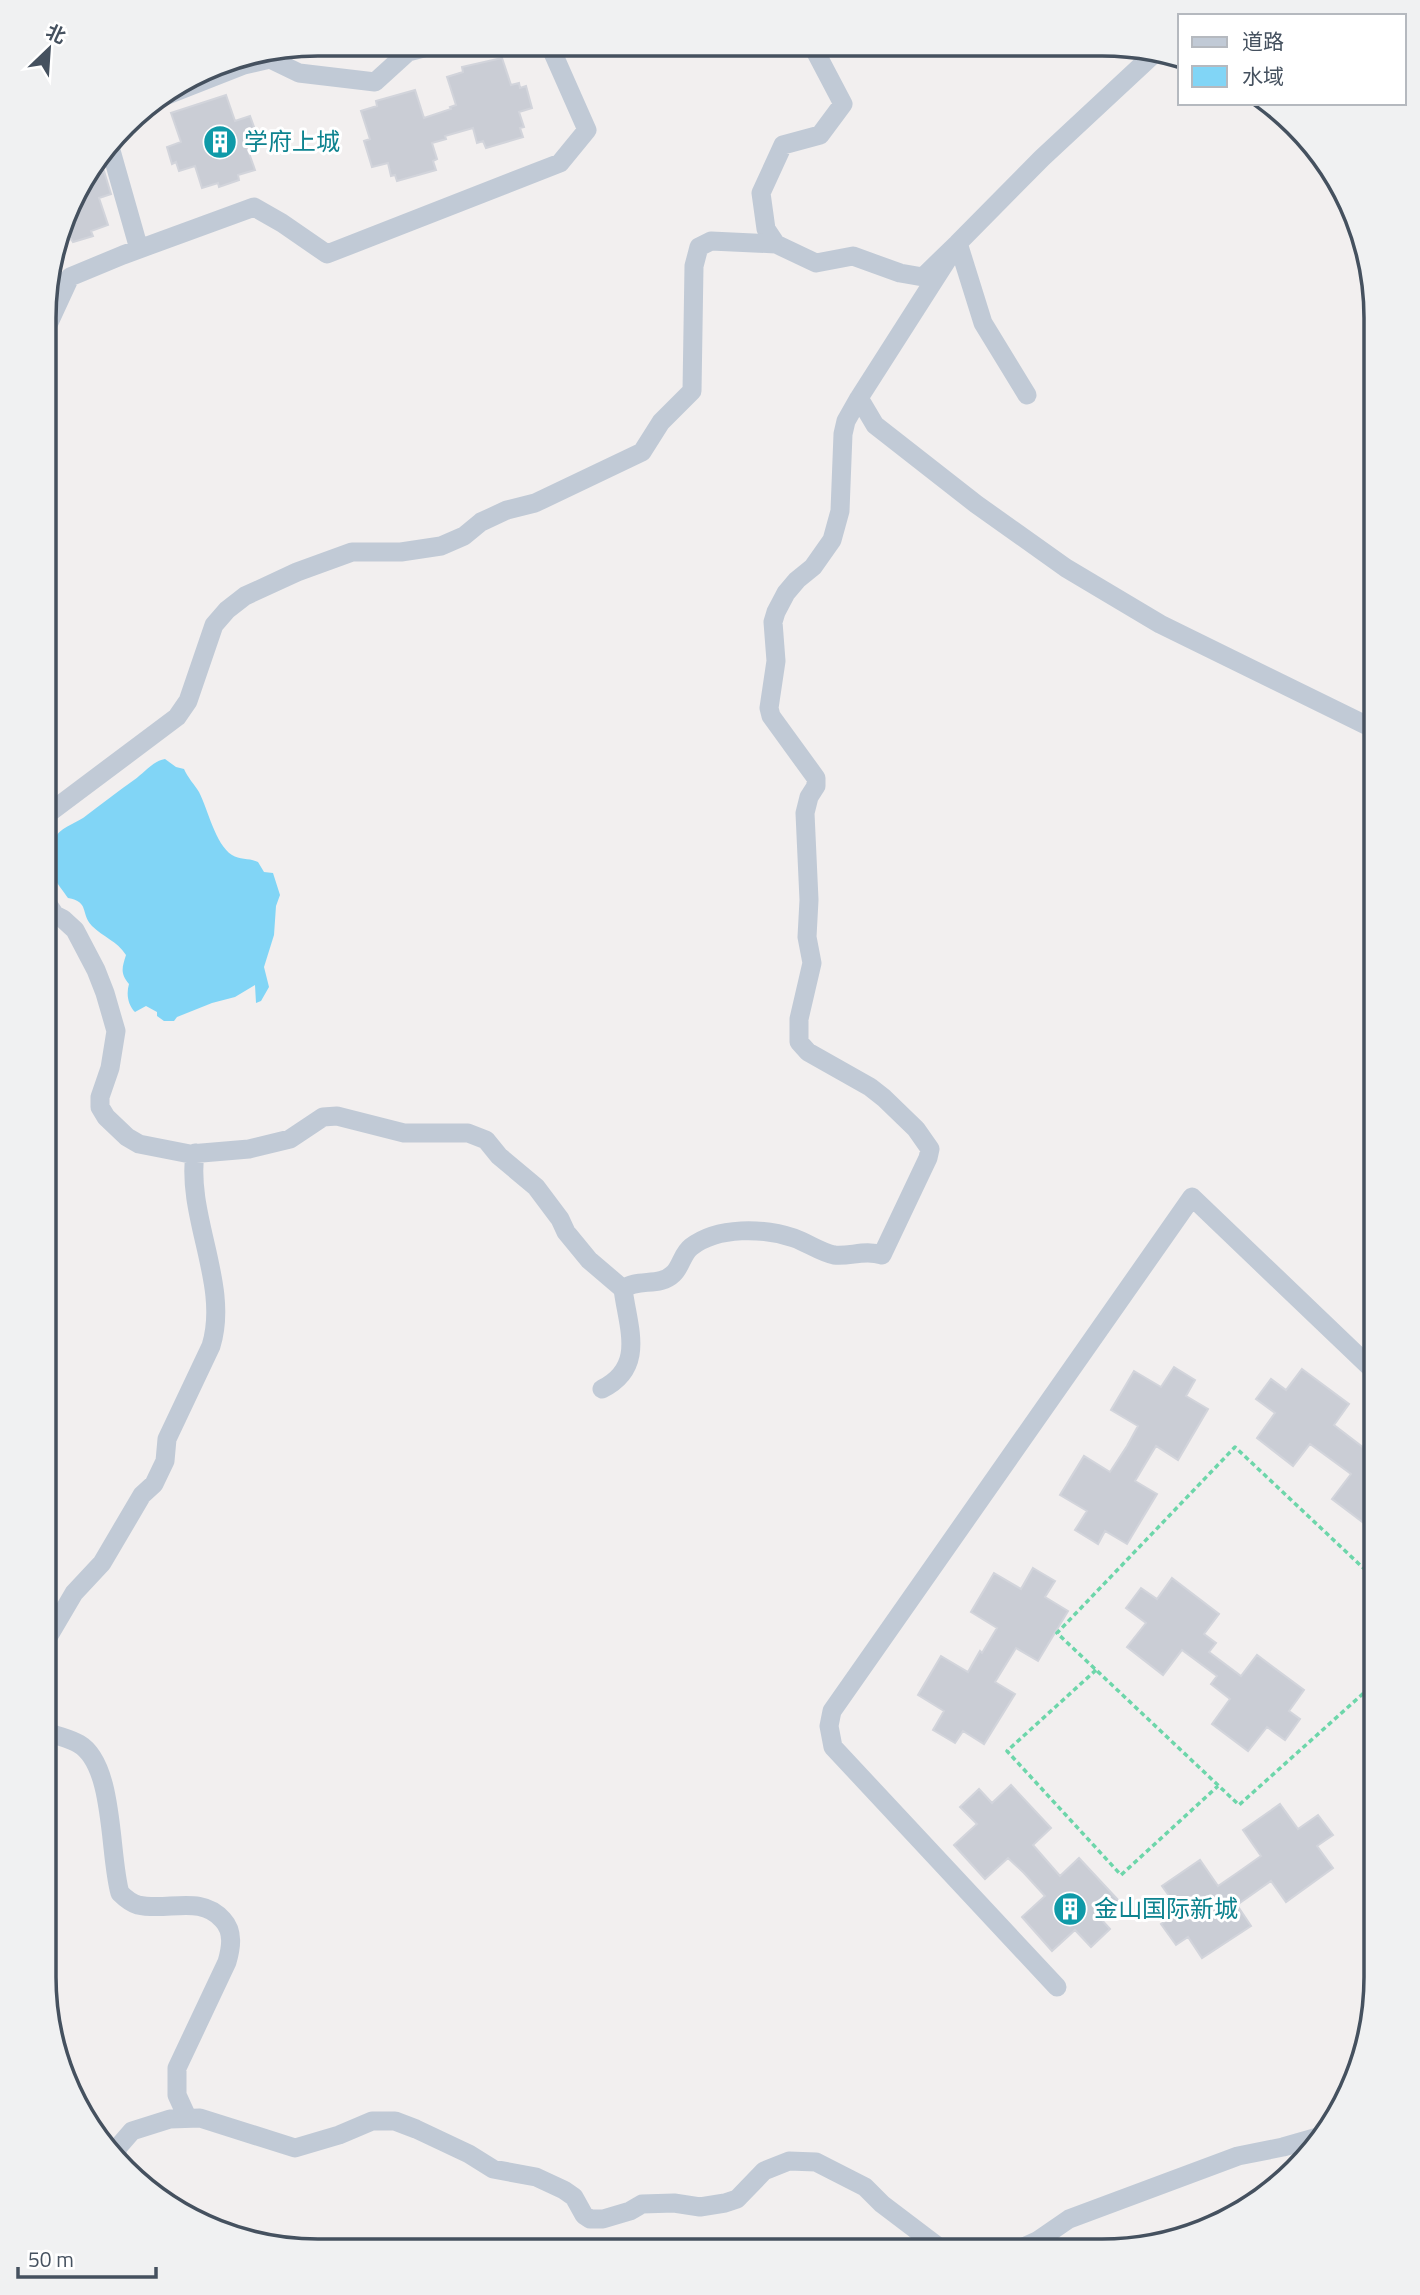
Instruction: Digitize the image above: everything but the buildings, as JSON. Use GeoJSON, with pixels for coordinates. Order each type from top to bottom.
{"type":"FeatureCollection","features":[{"type":"Feature","properties":{"kind":"street"},"geometry":{"type":"LineString","coordinates":[[272,60],[299,73],[375,82],[399,56]]}},
{"type":"Feature","properties":{"kind":"street"},"geometry":{"type":"LineString","coordinates":[[57,306],[70,277],[254,207],[327,254],[560,163],[587,130],[555,56]]}},
{"type":"Feature","properties":{"kind":"street"},"geometry":{"type":"LineString","coordinates":[[776,244],[766,229],[761,193],[783,145],[820,135],[843,104],[818,56]]}},
{"type":"Feature","properties":{"kind":"street"},"geometry":{"type":"LineString","coordinates":[[56,808],[177,717],[188,701],[214,625],[245,596],[297,572],[352,552],[401,552],[442,546],[464,536],[481,522],[507,510],[535,503],[642,452],[661,422],[692,391],[694,266],[699,247],[711,241],[776,244],[816,263],[853,256],[900,273],[923,277],[1042,158],[1147,60]]}},
{"type":"Feature","properties":{"kind":"street"},"geometry":{"type":"LineString","coordinates":[[113,155],[139,249]]}},
{"type":"Feature","properties":{"kind":"street"},"geometry":{"type":"LineString","coordinates":[[958,243],[983,323],[1027,395]]}},
{"type":"Feature","properties":{"kind":"street"},"geometry":{"type":"LineString","coordinates":[[623,1289],[630,1283],[654,1282],[673,1275],[690,1247],[742,1230],[777,1233],[835,1255],[861,1252],[882,1255],[928,1158],[930,1149],[898,1110],[870,1087],[808,1052],[799,1042],[798,1032],[812,963],[807,937],[809,900],[804,828],[805,813],[809,797],[816,786],[816,778],[771,716],[769,708],[776,648],[773,622],[779,601],[797,579],[813,567],[835,533],[840,511],[843,434],[846,421],[958,243]]}},
{"type":"Feature","properties":{"kind":"street"},"geometry":{"type":"LineString","coordinates":[[859,398],[875,425],[976,504],[1066,568],[1160,624],[1364,724]]}},
{"type":"Feature","properties":{"kind":"street"},"geometry":{"type":"LineString","coordinates":[[56,916],[75,930],[86,949],[113,1016],[116,1031],[100,1107],[106,1117],[127,1137],[139,1144],[195,1153],[249,1149],[290,1139],[323,1117],[337,1116],[389,1131],[468,1133],[486,1140],[499,1156],[536,1187],[566,1232],[589,1260],[623,1289],[633,1348],[630,1360],[621,1374],[614,1383],[602,1389]]}},
{"type":"Feature","properties":{"kind":"street"},"geometry":{"type":"LineString","coordinates":[[56,1624],[74,1593],[102,1563],[142,1495],[154,1484],[165,1461],[167,1439],[216,1331],[211,1277],[193,1188],[195,1153]]}},
{"type":"Feature","properties":{"kind":"street"},"geometry":{"type":"LineString","coordinates":[[1057,1987],[833,1747],[830,1726],[832,1711],[1192,1197],[1364,1362]]}},
{"type":"Feature","properties":{"kind":"street"},"geometry":{"type":"LineString","coordinates":[[56,1736],[80,1744],[89,1753],[102,1781],[109,1810],[116,1880],[120,1893],[138,1905],[206,1907],[217,1914],[230,1932],[231,1949],[227,1962],[177,2068],[177,2095],[187,2117]]}},
{"type":"Feature","properties":{"kind":"street"},"geometry":{"type":"LineString","coordinates":[[119,2147],[132,2132],[170,2119],[187,2117],[226,2124],[295,2148],[339,2135],[372,2121],[395,2121],[469,2154],[493,2169],[536,2177],[564,2190],[574,2197],[584,2215],[590,2219],[603,2220],[642,2204],[700,2207],[725,2203],[737,2199],[764,2171],[789,2161],[816,2162],[865,2187],[928,2239]]}},
{"type":"Feature","properties":{"kind":"street"},"geometry":{"type":"LineString","coordinates":[[1040,2239],[1069,2219],[1238,2156],[1307,2140]]}},
{"type":"Feature","properties":{"kind":"path"},"geometry":{"type":"LineString","coordinates":[[1364,1569],[1235,1447],[1057,1633],[1239,1805],[1364,1693]]}},
{"type":"Feature","properties":{"kind":"path"},"geometry":{"type":"LineString","coordinates":[[1096,1670],[1007,1751],[1121,1875],[1218,1786]]}},
{"type":"Feature","properties":{"kind":"water"},"geometry":{"type":"Polygon","coordinates":[[[165,759],[184,769],[199,792],[216,835],[226,850],[235,857],[258,862],[264,872],[273,873],[280,895],[276,906],[274,935],[264,967],[269,987],[261,1001],[256,1003],[255,985],[235,997],[212,1003],[177,1017],[174,1021],[164,1021],[157,1016],[157,1012],[146,1006],[135,1012],[128,999],[129,984],[124,977],[126,955],[92,926],[82,905],[68,898],[56,881],[56,836],[59,832],[83,818],[165,759]]]}},
{"type":"Feature","properties":{"kind":"place","name":"学府上城"},"geometry":{"type":"Point","coordinates":[220,142]}},
{"type":"Feature","properties":{"kind":"place","name":"金山国际新城"},"geometry":{"type":"Point","coordinates":[1070,1909]}}]}
